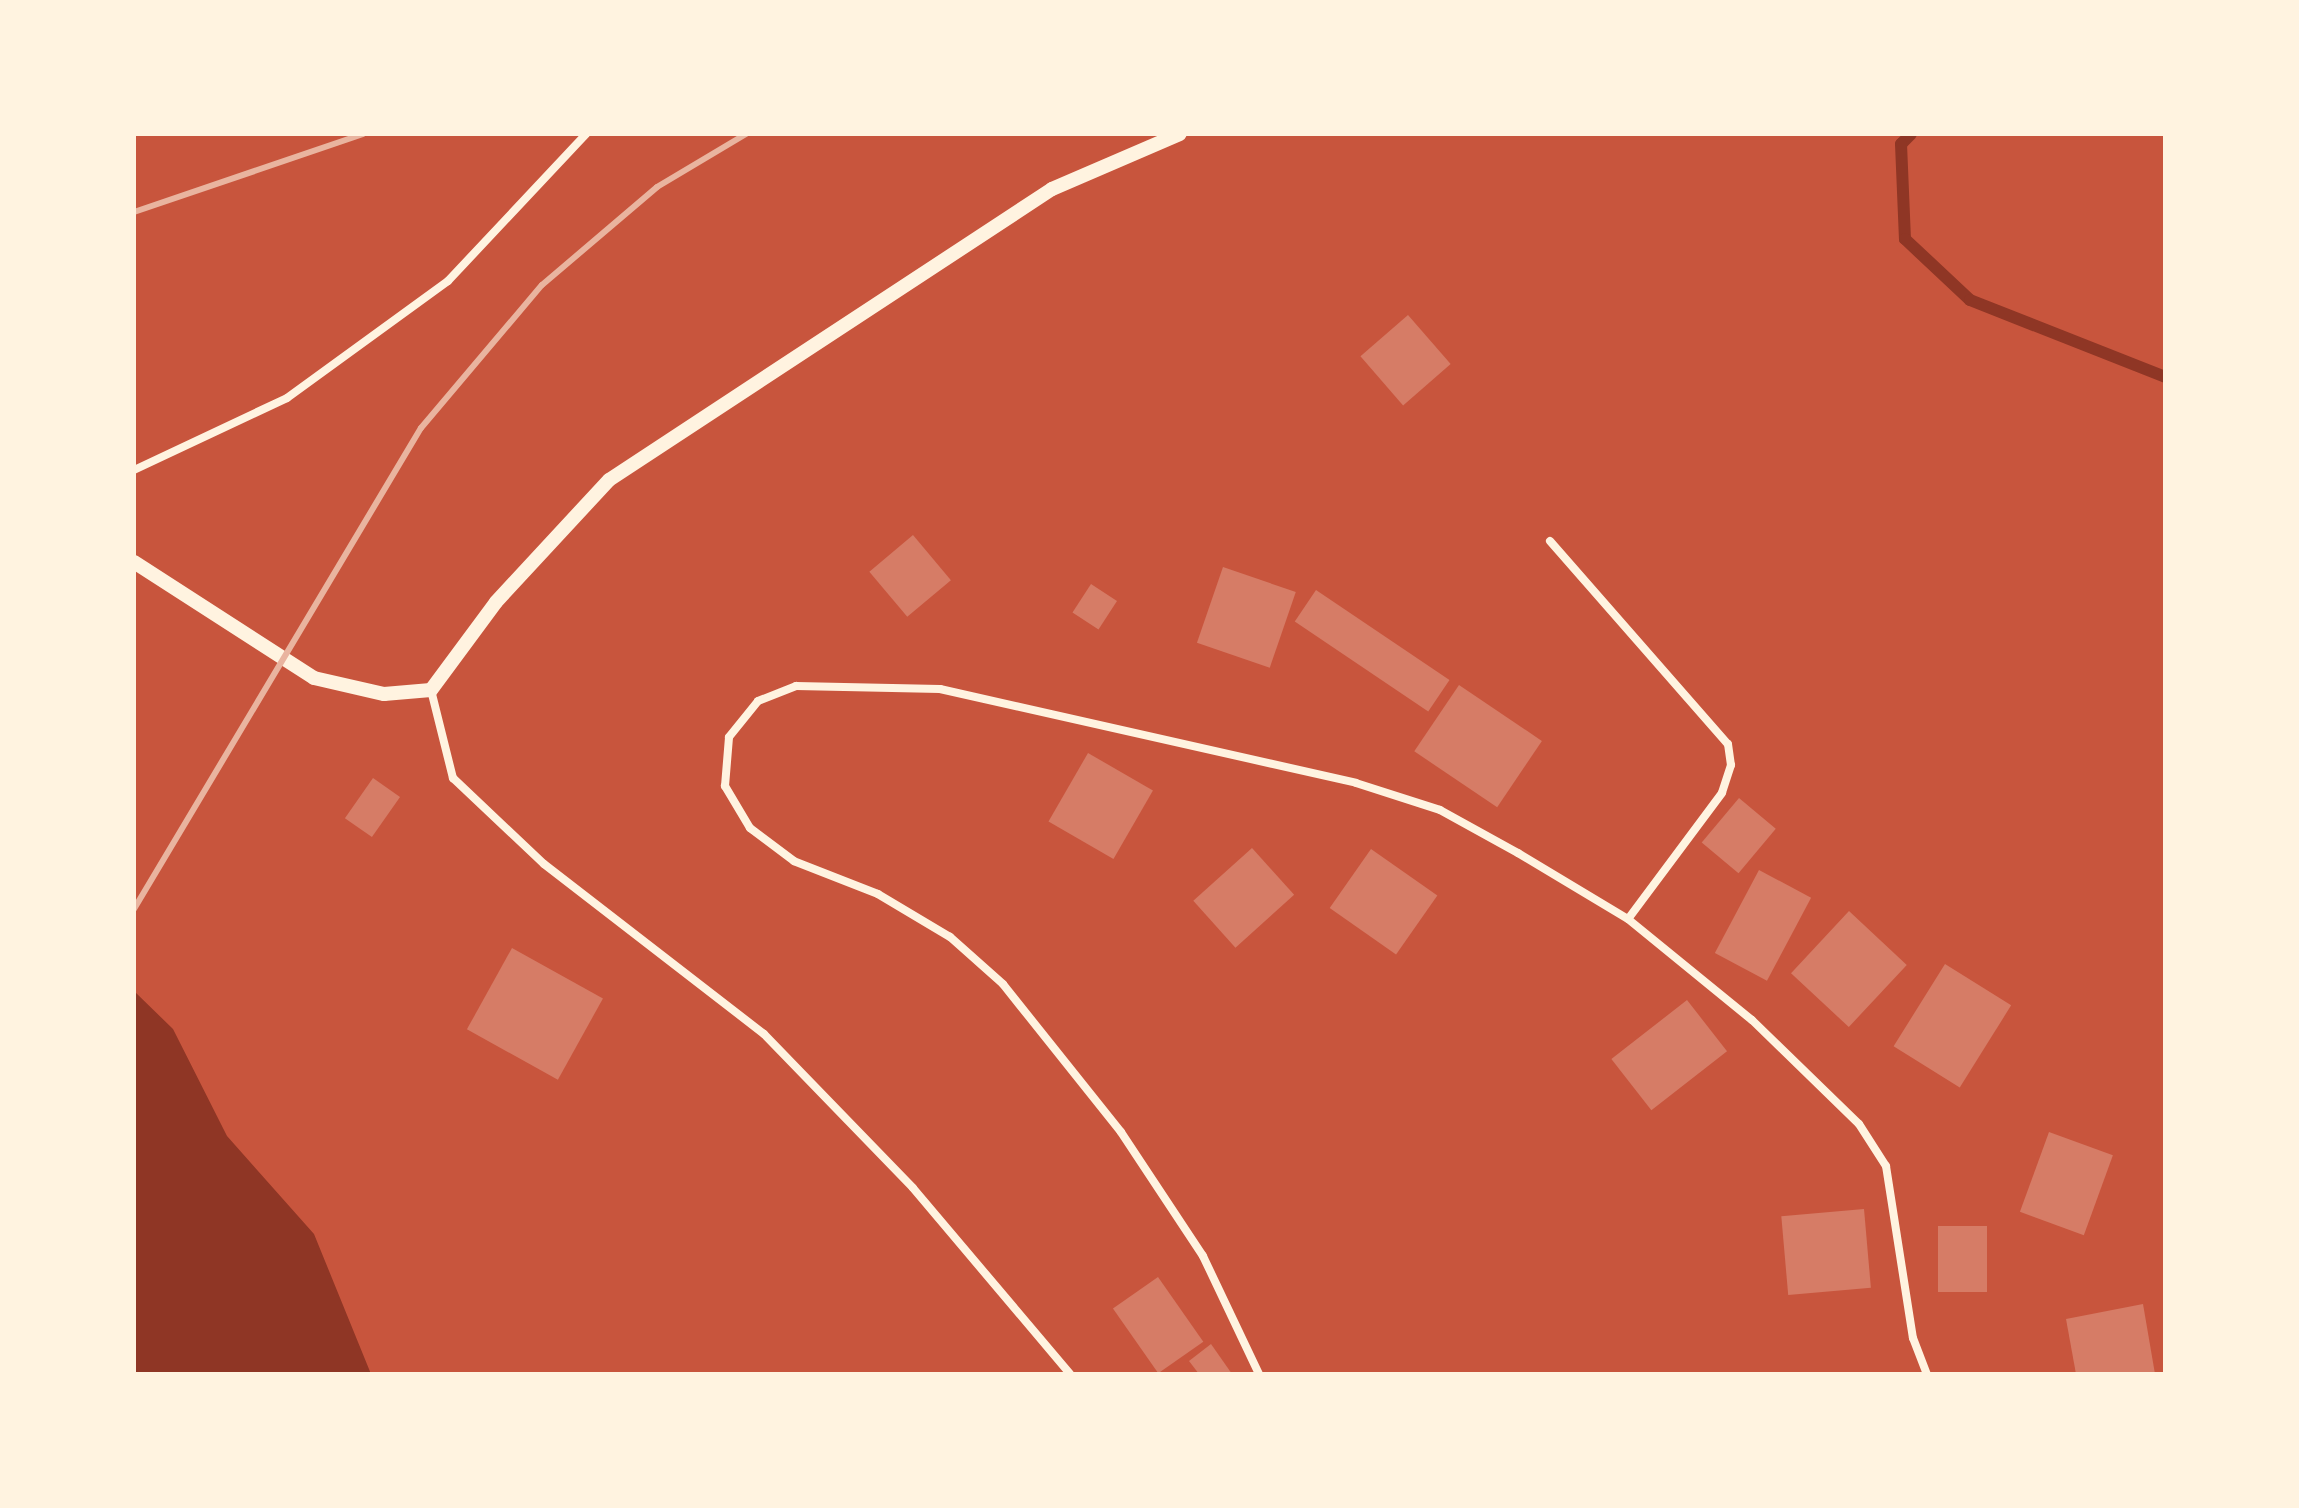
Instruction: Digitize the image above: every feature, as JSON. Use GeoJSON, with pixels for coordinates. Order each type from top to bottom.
{"type":"FeatureCollection","features":[{"type":"Feature","properties":{"kind":"street"},"geometry":{"type":"LineString","coordinates":[[134,470],[287,398],[448,281],[586,134]]}},
{"type":"Feature","properties":{"kind":"street"},"geometry":{"type":"LineString","coordinates":[[134,562],[314,678],[384,694],[431,690],[496,602],[609,480],[1052,189],[1180,134]]}},
{"type":"Feature","properties":{"kind":"street"},"geometry":{"type":"LineString","coordinates":[[1550,541],[1728,744],[1731,765],[1722,793],[1628,919]]}},
{"type":"Feature","properties":{"kind":"street"},"geometry":{"type":"LineString","coordinates":[[1259,1374],[1203,1256],[1121,1132],[1003,984],[950,937],[878,894],[794,861],[750,828],[725,786],[729,737],[758,701],[796,686],[940,689],[1356,783],[1440,810],[1628,919],[1752,1020],[1859,1124],[1886,1166],[1913,1338],[1927,1374]]}},
{"type":"Feature","properties":{"kind":"street"},"geometry":{"type":"LineString","coordinates":[[431,690],[453,778],[544,864],[764,1034],[913,1188],[1070,1374]]}},
{"type":"Feature","properties":{"kind":"shaded area"},"geometry":{"type":"Polygon","coordinates":[[[134,991],[173,1029],[227,1136],[314,1234],[371,1374],[134,1374],[134,991]]]}},
{"type":"Feature","properties":{"kind":"building"},"geometry":{"type":"Polygon","coordinates":[[[1408,315],[1451,364],[1403,405],[1360,356],[1408,315]]]}},
{"type":"Feature","properties":{"kind":"building"},"geometry":{"type":"Polygon","coordinates":[[[913,535],[951,580],[907,617],[869,572],[913,535]]]}},
{"type":"Feature","properties":{"kind":"building"},"geometry":{"type":"Polygon","coordinates":[[[1223,567],[1296,592],[1270,668],[1197,643],[1223,567]]]}},
{"type":"Feature","properties":{"kind":"building"},"geometry":{"type":"Polygon","coordinates":[[[1091,584],[1117,601],[1098,629],[1072,613],[1091,584]]]}},
{"type":"Feature","properties":{"kind":"building"},"geometry":{"type":"Polygon","coordinates":[[[1316,590],[1449,680],[1428,712],[1295,622],[1316,590]]]}},
{"type":"Feature","properties":{"kind":"building"},"geometry":{"type":"Polygon","coordinates":[[[1459,685],[1542,741],[1497,807],[1414,751],[1459,685]]]}},
{"type":"Feature","properties":{"kind":"building"},"geometry":{"type":"Polygon","coordinates":[[[1088,753],[1153,790],[1113,859],[1048,821],[1088,753]]]}},
{"type":"Feature","properties":{"kind":"building"},"geometry":{"type":"Polygon","coordinates":[[[373,778],[400,797],[372,837],[345,818],[373,778]]]}},
{"type":"Feature","properties":{"kind":"building"},"geometry":{"type":"Polygon","coordinates":[[[1739,798],[1776,829],[1738,873],[1702,842],[1739,798]]]}},
{"type":"Feature","properties":{"kind":"building"},"geometry":{"type":"Polygon","coordinates":[[[1252,848],[1294,895],[1235,948],[1193,901],[1252,848]]]}},
{"type":"Feature","properties":{"kind":"building"},"geometry":{"type":"Polygon","coordinates":[[[1371,849],[1437,895],[1396,954],[1330,908],[1371,849]]]}},
{"type":"Feature","properties":{"kind":"building"},"geometry":{"type":"Polygon","coordinates":[[[1759,870],[1811,898],[1767,981],[1715,953],[1759,870]]]}},
{"type":"Feature","properties":{"kind":"building"},"geometry":{"type":"Polygon","coordinates":[[[1849,911],[1907,965],[1849,1027],[1791,973],[1849,911]]]}},
{"type":"Feature","properties":{"kind":"building"},"geometry":{"type":"Polygon","coordinates":[[[512,948],[603,998],[558,1080],[467,1029],[512,948]]]}},
{"type":"Feature","properties":{"kind":"building"},"geometry":{"type":"Polygon","coordinates":[[[1945,964],[2011,1005],[1960,1088],[1894,1046],[1945,964]]]}},
{"type":"Feature","properties":{"kind":"building"},"geometry":{"type":"Polygon","coordinates":[[[1687,1000],[1727,1051],[1651,1110],[1611,1059],[1687,1000]]]}},
{"type":"Feature","properties":{"kind":"building"},"geometry":{"type":"Polygon","coordinates":[[[2049,1132],[2113,1155],[2084,1235],[2020,1212],[2049,1132]]]}},
{"type":"Feature","properties":{"kind":"building"},"geometry":{"type":"Polygon","coordinates":[[[1864,1209],[1871,1288],[1788,1295],[1781,1216],[1864,1209]]]}},
{"type":"Feature","properties":{"kind":"building"},"geometry":{"type":"Polygon","coordinates":[[[1938,1226],[1987,1226],[1987,1292],[1938,1292],[1938,1226]]]}},
{"type":"Feature","properties":{"kind":"building"},"geometry":{"type":"Polygon","coordinates":[[[1158,1277],[1203,1342],[1158,1373],[1113,1309],[1158,1277]]]}},
{"type":"Feature","properties":{"kind":"building"},"geometry":{"type":"Polygon","coordinates":[[[2143,1304],[2155,1374],[2076,1374],[2066,1319],[2143,1304]]]}},
{"type":"Feature","properties":{"kind":"building"},"geometry":{"type":"Polygon","coordinates":[[[1211,1344],[1232,1374],[1199,1374],[1189,1361],[1211,1344]]]}},
{"type":"Feature","properties":{"kind":"waterway"},"geometry":{"type":"LineString","coordinates":[[1911,134],[1901,144],[1905,239],[1970,300],[2165,377]]}},
{"type":"Feature","properties":{"kind":"railway"},"geometry":{"type":"LineString","coordinates":[[134,212],[363,134]]}},
{"type":"Feature","properties":{"kind":"railway"},"geometry":{"type":"LineString","coordinates":[[134,909],[421,428],[542,285],[657,187],[746,134]]}}]}
